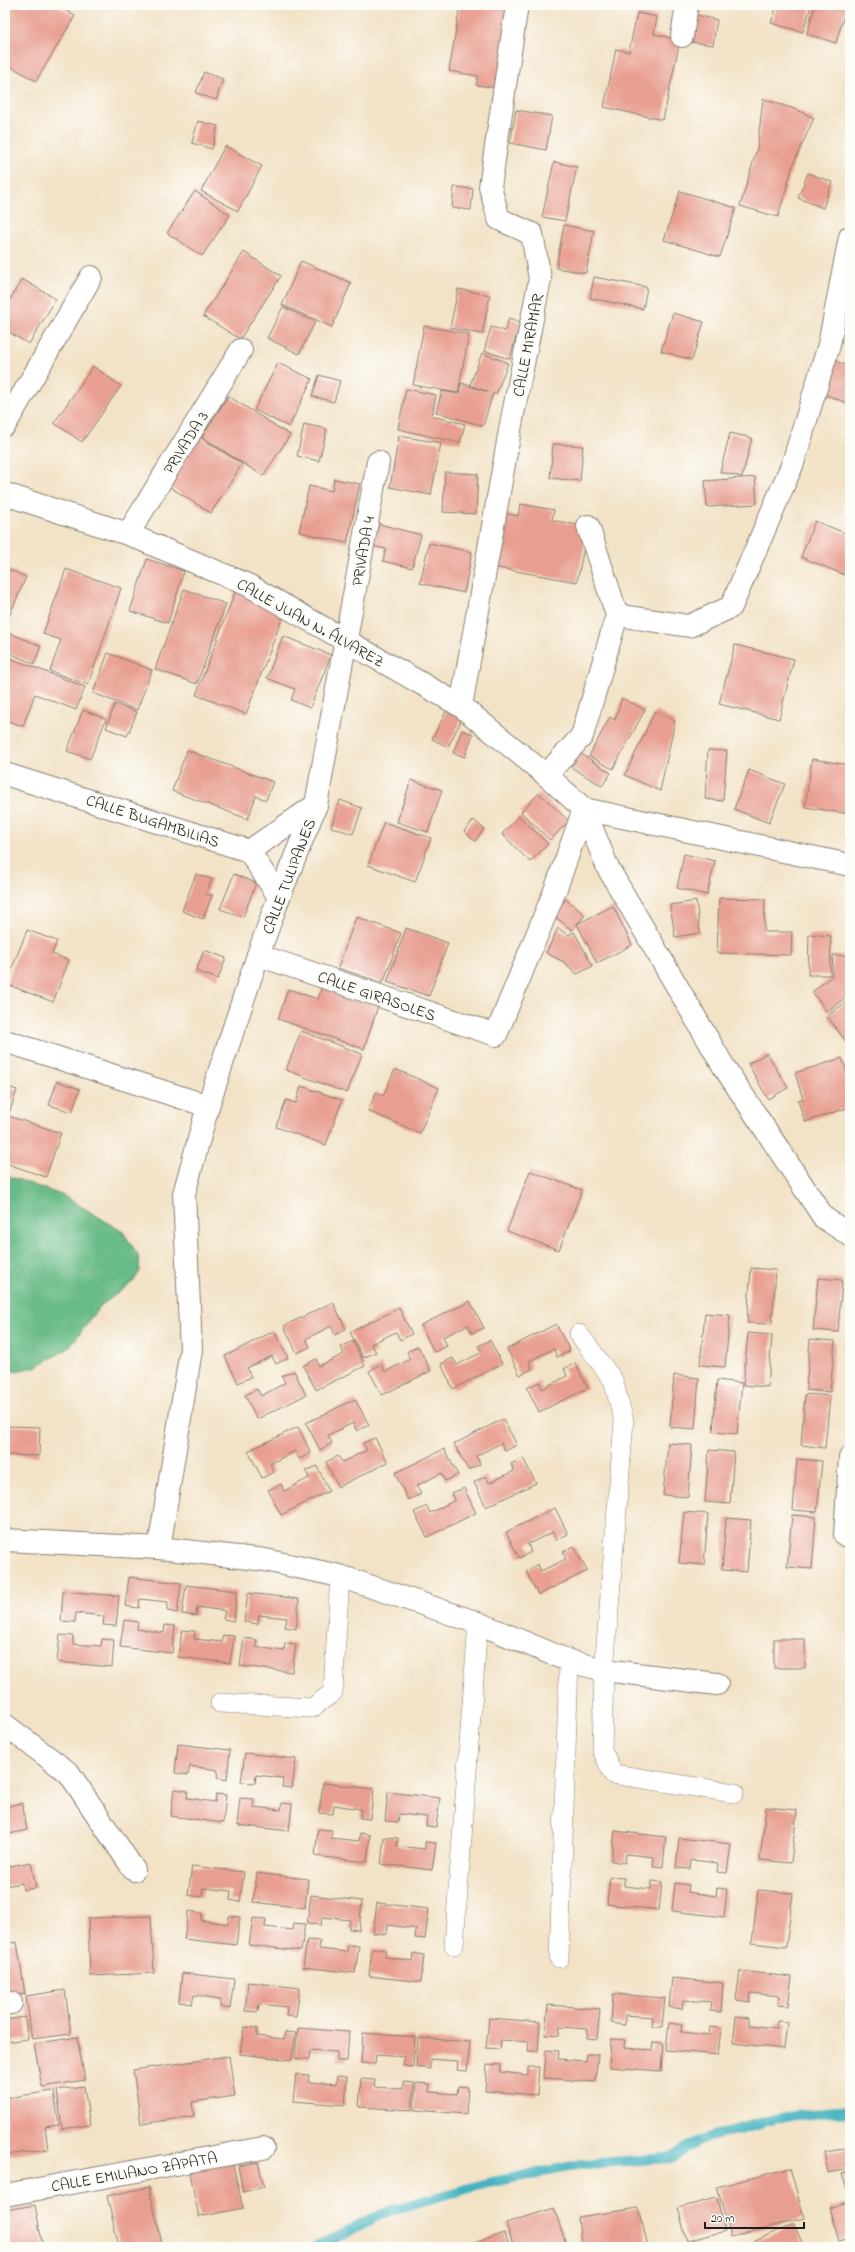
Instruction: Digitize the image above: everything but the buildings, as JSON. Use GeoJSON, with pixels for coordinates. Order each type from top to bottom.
{"type":"FeatureCollection","features":[{"type":"Feature","properties":{"kind":"street","name":"CALLE MIRAMAR"},"geometry":{"type":"LineString","coordinates":[[461,706],[512,419],[540,279],[532,234],[499,219],[490,187],[517,5]]}},
{"type":"Feature","properties":{"kind":"street"},"geometry":{"type":"LineString","coordinates":[[682,36],[687,5]]}},
{"type":"Feature","properties":{"kind":"street"},"geometry":{"type":"LineString","coordinates":[[617,615],[689,626],[731,607],[793,463],[829,346],[850,238]]}},
{"type":"Feature","properties":{"kind":"street"},"geometry":{"type":"LineString","coordinates":[[5,425],[91,277]]}},
{"type":"Feature","properties":{"kind":"street","name":"PRIVADA 3"},"geometry":{"type":"LineString","coordinates":[[128,534],[241,350]]}},
{"type":"Feature","properties":{"kind":"street","name":"PRIVADA 4"},"geometry":{"type":"LineString","coordinates":[[346,639],[378,462]]}},
{"type":"Feature","properties":{"kind":"street","name":"CALLE JUAN N. ÁLVAREZ"},"geometry":{"type":"LineString","coordinates":[[5,494],[128,534],[248,586],[346,639],[461,706],[546,775],[584,809]]}},
{"type":"Feature","properties":{"kind":"street"},"geometry":{"type":"LineString","coordinates":[[546,775],[582,736],[617,615],[588,526]]}},
{"type":"Feature","properties":{"kind":"street","name":"CALLE TULIPANES"},"geometry":{"type":"LineString","coordinates":[[159,1548],[191,1350],[184,1194],[208,1106],[258,955],[279,896],[316,805],[346,639]]}},
{"type":"Feature","properties":{"kind":"street","name":"CALLE BUGAMBILIAS"},"geometry":{"type":"LineString","coordinates":[[5,774],[249,851]]}},
{"type":"Feature","properties":{"kind":"street"},"geometry":{"type":"LineString","coordinates":[[279,896],[249,851],[316,805]]}},
{"type":"Feature","properties":{"kind":"street"},"geometry":{"type":"LineString","coordinates":[[584,809],[850,865]]}},
{"type":"Feature","properties":{"kind":"street"},"geometry":{"type":"LineString","coordinates":[[584,809],[608,868],[724,1067],[824,1218],[850,1235]]}},
{"type":"Feature","properties":{"kind":"street","name":"CALLE GIRASOLES"},"geometry":{"type":"LineString","coordinates":[[258,955],[496,1035],[556,888],[584,809]]}},
{"type":"Feature","properties":{"kind":"street"},"geometry":{"type":"LineString","coordinates":[[5,1041],[208,1106]]}},
{"type":"Feature","properties":{"kind":"street"},"geometry":{"type":"LineString","coordinates":[[850,1458],[844,1535],[850,1537]]}},
{"type":"Feature","properties":{"kind":"street"},"geometry":{"type":"LineString","coordinates":[[5,1540],[159,1548],[265,1560],[340,1576],[478,1623],[569,1661],[604,1670],[717,1684]]}},
{"type":"Feature","properties":{"kind":"street"},"geometry":{"type":"LineString","coordinates":[[5,1726],[69,1773],[134,1870]]}},
{"type":"Feature","properties":{"kind":"street","name":"CALLE EMILIANO ZAPATA"},"geometry":{"type":"LineString","coordinates":[[5,2195],[263,2148]]}},
{"type":"Feature","properties":{"kind":"lane"},"geometry":{"type":"LineString","coordinates":[[579,1334],[614,1380],[624,1421],[604,1670],[602,1750],[613,1774],[734,1793]]}},
{"type":"Feature","properties":{"kind":"lane"},"geometry":{"type":"LineString","coordinates":[[220,1703],[312,1708],[333,1692],[340,1576]]}},
{"type":"Feature","properties":{"kind":"lane"},"geometry":{"type":"LineString","coordinates":[[454,1945],[478,1623]]}},
{"type":"Feature","properties":{"kind":"lane"},"geometry":{"type":"LineString","coordinates":[[559,1958],[569,1661]]}},
{"type":"Feature","properties":{"kind":"green space"},"geometry":{"type":"Polygon","coordinates":[[[5,1175],[64,1196],[123,1232],[138,1255],[140,1271],[133,1282],[100,1306],[69,1348],[35,1367],[5,1373],[5,1175]]]}},
{"type":"Feature","properties":{"kind":"waterway"},"geometry":{"type":"LineString","coordinates":[[316,2247],[391,2210],[488,2183],[583,2164],[670,2158],[699,2140],[786,2116],[850,2111]]}}]}
